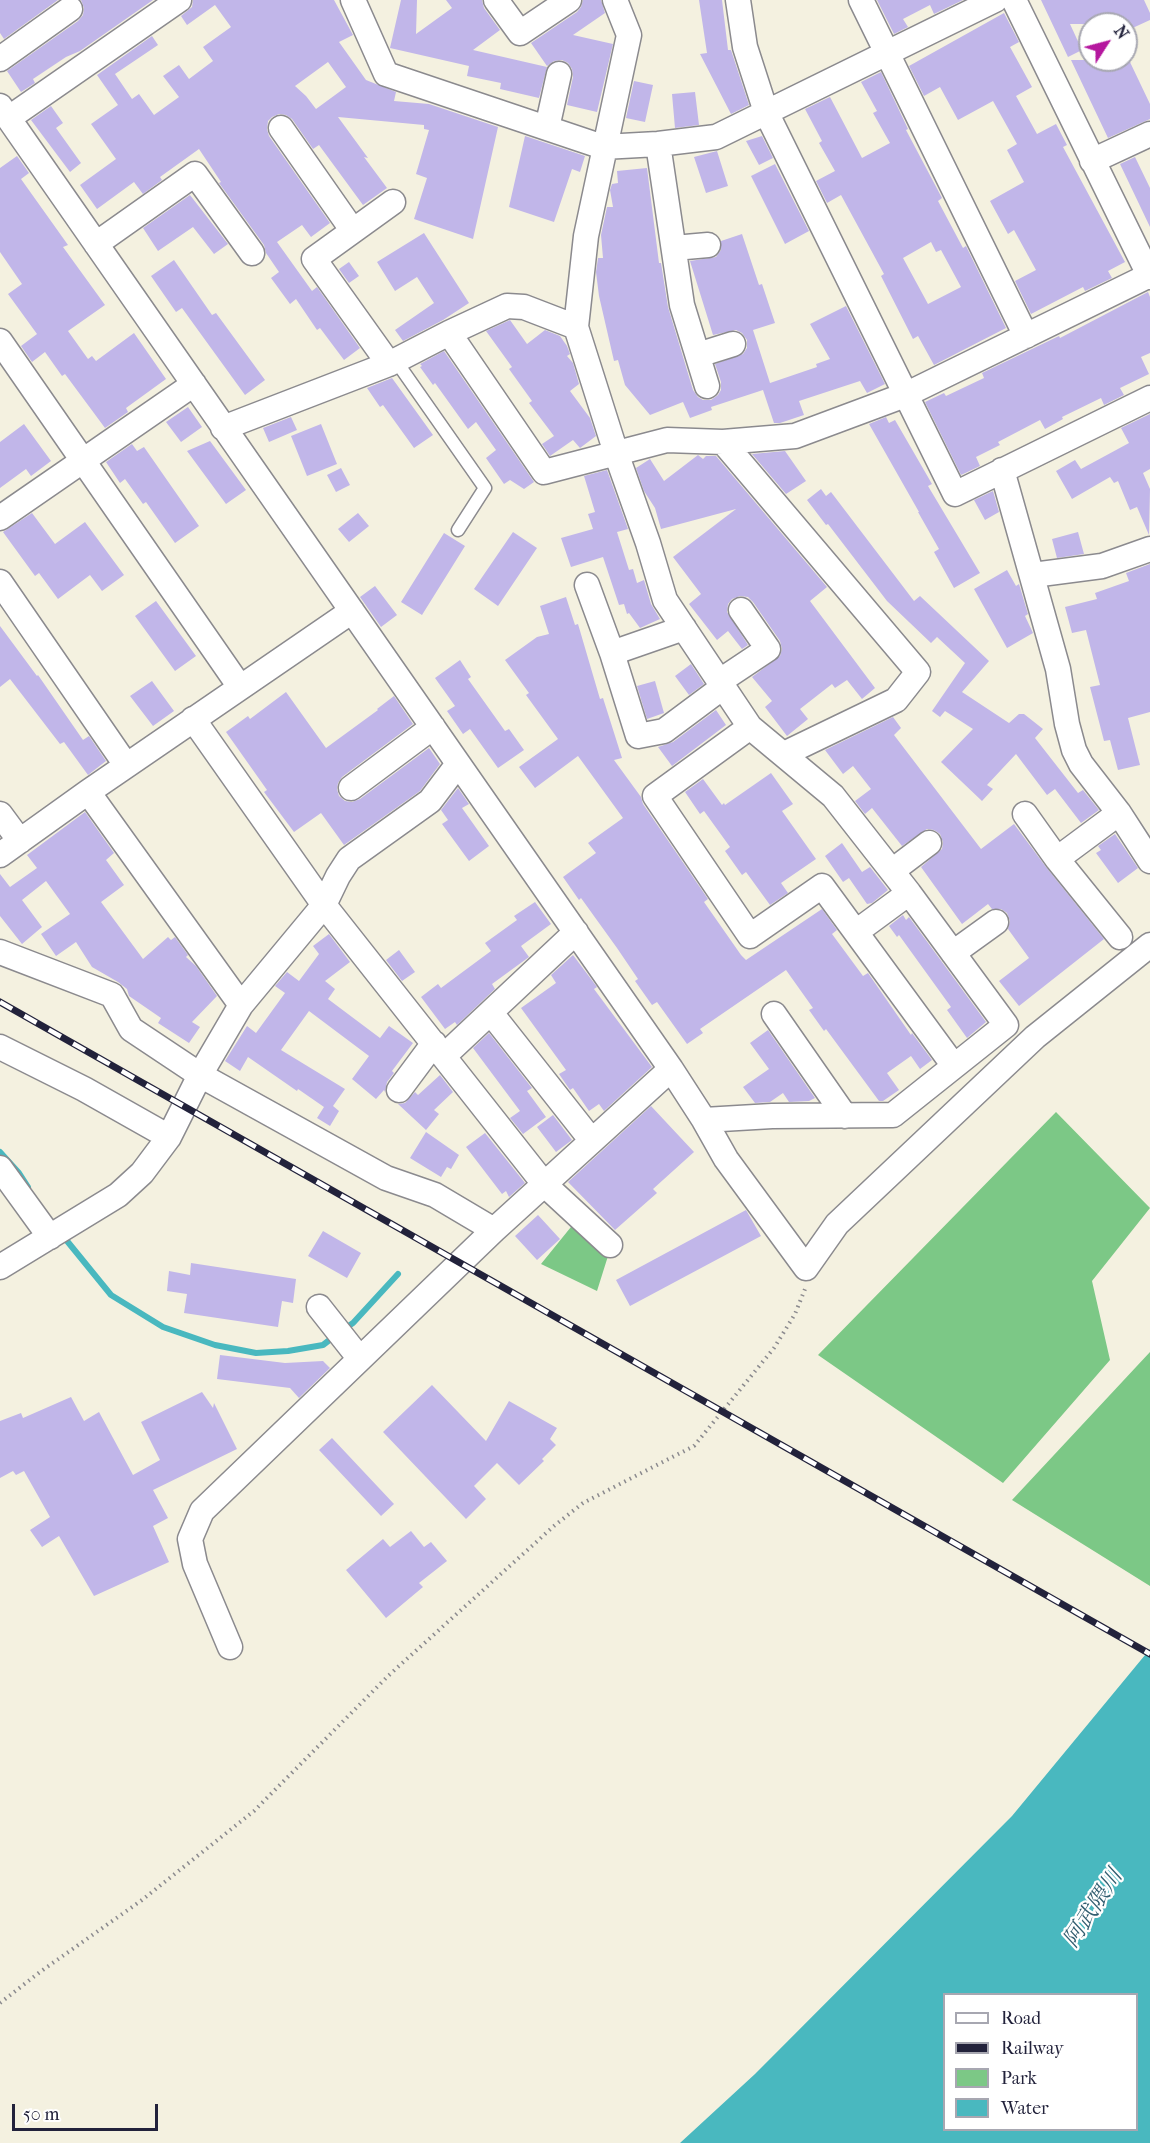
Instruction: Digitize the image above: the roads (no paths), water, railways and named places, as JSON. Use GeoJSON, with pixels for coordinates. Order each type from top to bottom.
{"type":"FeatureCollection","features":[{"type":"Feature","properties":{"kind":"street"},"geometry":{"type":"LineString","coordinates":[[179,0],[4,112],[671,1069],[726,1159],[806,1268],[837,1224],[1035,1037],[1150,945]]}},
{"type":"Feature","properties":{"kind":"street"},"geometry":{"type":"LineString","coordinates":[[353,0],[386,74],[603,147],[658,144],[716,137],[995,0]]}},
{"type":"Feature","properties":{"kind":"street"},"geometry":{"type":"LineString","coordinates":[[496,0],[520,33],[566,1]]}},
{"type":"Feature","properties":{"kind":"street"},"geometry":{"type":"LineString","coordinates":[[615,0],[628,36],[586,236],[576,327],[665,600],[750,728],[833,796],[909,893],[1006,1025],[893,1115],[772,1116],[704,1120]]}},
{"type":"Feature","properties":{"kind":"street"},"geometry":{"type":"LineString","coordinates":[[738,0],[745,48],[766,112],[955,494],[1150,398]]}},
{"type":"Feature","properties":{"kind":"street"},"geometry":{"type":"LineString","coordinates":[[861,0],[1026,336]]}},
{"type":"Feature","properties":{"kind":"street"},"geometry":{"type":"LineString","coordinates":[[449,333],[544,472],[667,440],[723,442],[795,436],[905,396],[1150,276],[1014,0]]}},
{"type":"Feature","properties":{"kind":"street"},"geometry":{"type":"LineString","coordinates":[[0,58],[70,9]]}},
{"type":"Feature","properties":{"kind":"street"},"geometry":{"type":"LineString","coordinates":[[547,128],[559,74]]}},
{"type":"Feature","properties":{"kind":"street"},"geometry":{"type":"LineString","coordinates":[[281,128],[353,231]]}},
{"type":"Feature","properties":{"kind":"street"},"geometry":{"type":"LineString","coordinates":[[1092,161],[1150,134]]}},
{"type":"Feature","properties":{"kind":"street"},"geometry":{"type":"LineString","coordinates":[[658,144],[682,305],[707,386]]}},
{"type":"Feature","properties":{"kind":"street"},"geometry":{"type":"LineString","coordinates":[[96,244],[195,174],[252,253]]}},
{"type":"Feature","properties":{"kind":"street"},"geometry":{"type":"LineString","coordinates":[[393,202],[314,259],[393,362]]}},
{"type":"Feature","properties":{"kind":"street"},"geometry":{"type":"LineString","coordinates":[[674,248],[708,244]]}},
{"type":"Feature","properties":{"kind":"street"},"geometry":{"type":"LineString","coordinates":[[223,428],[393,362],[507,306],[524,307],[576,327]]}},
{"type":"Feature","properties":{"kind":"street"},"geometry":{"type":"LineString","coordinates":[[0,342],[240,687]]}},
{"type":"Feature","properties":{"kind":"street"},"geometry":{"type":"LineString","coordinates":[[698,355],[733,344]]}},
{"type":"Feature","properties":{"kind":"street"},"geometry":{"type":"LineString","coordinates":[[0,518],[194,384]]}},
{"type":"Feature","properties":{"kind":"street"},"geometry":{"type":"LineString","coordinates":[[723,442],[918,672],[896,700],[784,754]]}},
{"type":"Feature","properties":{"kind":"street"},"geometry":{"type":"LineString","coordinates":[[1002,470],[1058,669],[1066,724],[1074,750],[1081,764],[1119,813],[1150,861]]}},
{"type":"Feature","properties":{"kind":"street"},"geometry":{"type":"LineString","coordinates":[[1033,575],[1102,566],[1150,549]]}},
{"type":"Feature","properties":{"kind":"street"},"geometry":{"type":"LineString","coordinates":[[0,582],[126,765]]}},
{"type":"Feature","properties":{"kind":"street"},"geometry":{"type":"LineString","coordinates":[[587,585],[612,653],[638,736],[664,732],[768,649],[741,610]]}},
{"type":"Feature","properties":{"kind":"street"},"geometry":{"type":"LineString","coordinates":[[0,855],[126,765],[352,610]]}},
{"type":"Feature","properties":{"kind":"street"},"geometry":{"type":"LineString","coordinates":[[612,653],[684,628]]}},
{"type":"Feature","properties":{"kind":"street"},"geometry":{"type":"LineString","coordinates":[[193,719],[324,905],[545,1185],[610,1245]]}},
{"type":"Feature","properties":{"kind":"street"},"geometry":{"type":"LineString","coordinates":[[351,788],[433,727]]}},
{"type":"Feature","properties":{"kind":"street"},"geometry":{"type":"LineString","coordinates":[[750,728],[655,796],[750,936],[822,886],[954,1066]]}},
{"type":"Feature","properties":{"kind":"street"},"geometry":{"type":"LineString","coordinates":[[0,1267],[118,1195],[142,1173],[169,1137],[200,1075],[241,1005],[324,905],[349,859],[430,801],[458,764]]}},
{"type":"Feature","properties":{"kind":"street"},"geometry":{"type":"LineString","coordinates":[[88,792],[241,1005]]}},
{"type":"Feature","properties":{"kind":"street"},"geometry":{"type":"LineString","coordinates":[[1058,859],[1119,813]]}},
{"type":"Feature","properties":{"kind":"street"},"geometry":{"type":"LineString","coordinates":[[0,814],[20,841]]}},
{"type":"Feature","properties":{"kind":"street"},"geometry":{"type":"LineString","coordinates":[[1025,814],[1120,937]]}},
{"type":"Feature","properties":{"kind":"street"},"geometry":{"type":"LineString","coordinates":[[892,871],[929,843]]}},
{"type":"Feature","properties":{"kind":"street"},"geometry":{"type":"LineString","coordinates":[[856,932],[909,893]]}},
{"type":"Feature","properties":{"kind":"street"},"geometry":{"type":"LineString","coordinates":[[953,953],[996,922]]}},
{"type":"Feature","properties":{"kind":"street"},"geometry":{"type":"LineString","coordinates":[[399,1090],[439,1049],[491,1013],[576,932]]}},
{"type":"Feature","properties":{"kind":"street"},"geometry":{"type":"LineString","coordinates":[[0,952],[112,995],[131,1029],[200,1075],[386,1178],[435,1195],[495,1230]]}},
{"type":"Feature","properties":{"kind":"street"},"geometry":{"type":"LineString","coordinates":[[491,1013],[592,1141]]}},
{"type":"Feature","properties":{"kind":"street"},"geometry":{"type":"LineString","coordinates":[[774,1014],[845,1116]]}},
{"type":"Feature","properties":{"kind":"street"},"geometry":{"type":"LineString","coordinates":[[0,1047],[84,1089],[169,1137]]}},
{"type":"Feature","properties":{"kind":"street"},"geometry":{"type":"LineString","coordinates":[[230,1647],[195,1564],[190,1539],[202,1511],[495,1230],[671,1069]]}},
{"type":"Feature","properties":{"kind":"street"},"geometry":{"type":"LineString","coordinates":[[0,1168],[50,1237]]}},
{"type":"Feature","properties":{"kind":"street"},"geometry":{"type":"LineString","coordinates":[[319,1307],[360,1359]]}},
{"type":"Feature","properties":{"kind":"lane"},"geometry":{"type":"LineString","coordinates":[[393,362],[485,488],[458,530]]}},
{"type":"Feature","properties":{"kind":"water","name":"阿武隈川"},"geometry":{"type":"Polygon","coordinates":[[[1150,1649],[1150,2143],[680,2143],[755,2074],[1012,1816],[1150,1649]]]}},
{"type":"Feature","properties":{"kind":"waterway"},"geometry":{"type":"LineString","coordinates":[[0,1152],[28,1187]]}},
{"type":"Feature","properties":{"kind":"waterway"},"geometry":{"type":"LineString","coordinates":[[63,1236],[111,1295],[163,1327],[215,1345],[256,1353],[288,1351],[323,1345],[336,1335]]}},
{"type":"Feature","properties":{"kind":"waterway"},"geometry":{"type":"LineString","coordinates":[[344,1329],[353,1323],[398,1274]]}},
{"type":"Feature","properties":{"kind":"railway"},"geometry":{"type":"LineString","coordinates":[[0,1002],[1150,1654]]}}]}
